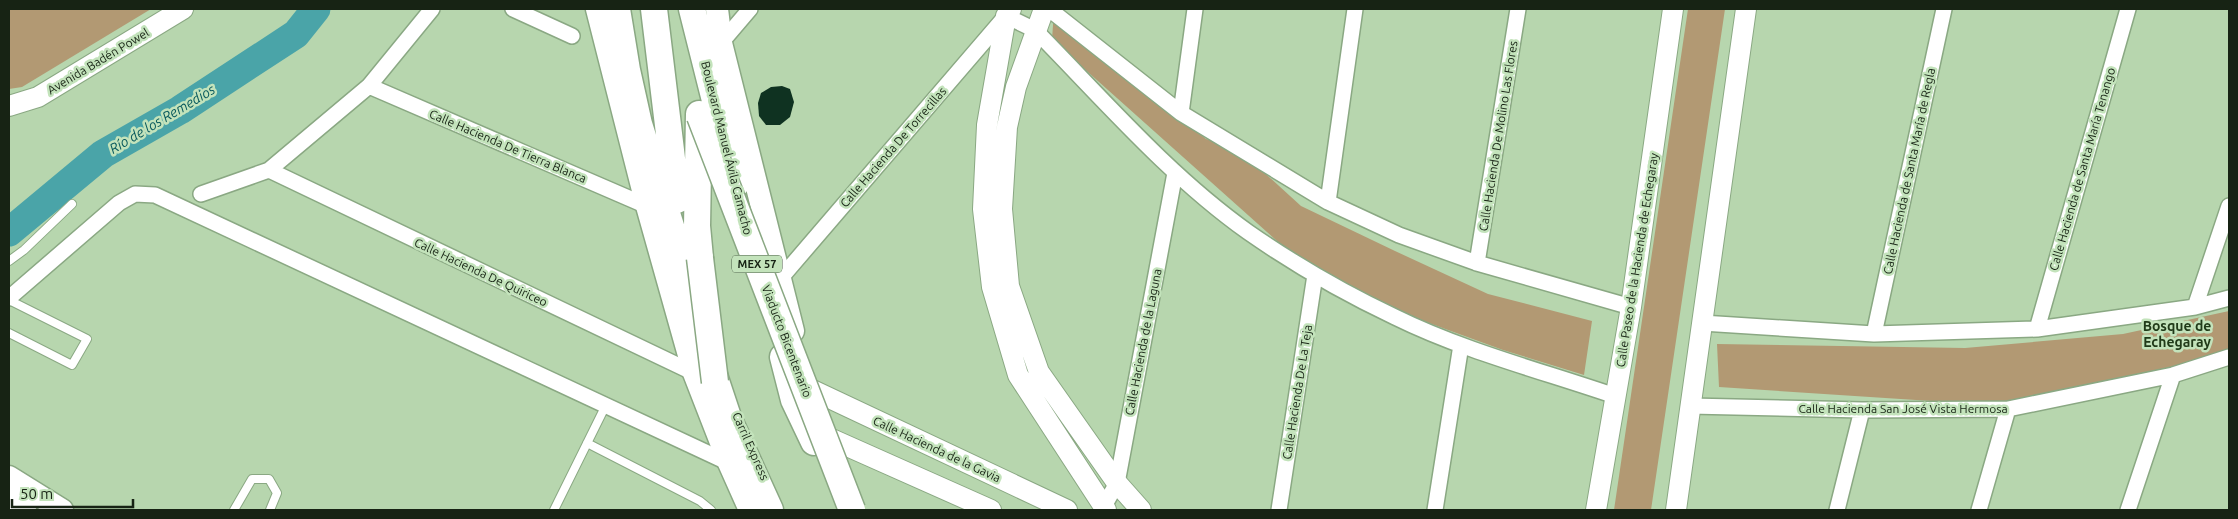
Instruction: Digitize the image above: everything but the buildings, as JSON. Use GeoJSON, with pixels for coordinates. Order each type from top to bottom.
{"type":"FeatureCollection","features":[{"type":"Feature","properties":{"kind":"highway"},"geometry":{"type":"LineString","coordinates":[[616,9],[639,124],[674,236],[711,378],[770,510]]}},
{"type":"Feature","properties":{"kind":"highway"},"geometry":{"type":"LineString","coordinates":[[654,9],[675,193],[690,251],[752,433],[789,510]]}},
{"type":"Feature","properties":{"kind":"highway","name":"Viaducto Bicentenario"},"geometry":{"type":"LineString","coordinates":[[676,9],[700,116],[852,510]]}},
{"type":"Feature","properties":{"kind":"highway","name":"Boulevard Manuel Ávila Camacho"},"geometry":{"type":"LineString","coordinates":[[692,9],[742,207],[794,400],[846,510]]}},
{"type":"Feature","properties":{"kind":"highway","name":"Viaducto Bicentenario"},"geometry":{"type":"LineString","coordinates":[[700,116],[698,226],[711,378]]}},
{"type":"Feature","properties":{"kind":"highway","name":"Carril Express"},"geometry":{"type":"LineString","coordinates":[[711,378],[781,510]]}},
{"type":"Feature","properties":{"kind":"highway"},"geometry":{"type":"LineString","coordinates":[[9,499],[23,510]]}},
{"type":"Feature","properties":{"kind":"main road","name":"Avenida Badén Powel"},"geometry":{"type":"LineString","coordinates":[[9,106],[38,97],[183,9]]}},
{"type":"Feature","properties":{"kind":"main road"},"geometry":{"type":"LineString","coordinates":[[597,9],[647,206],[711,378],[729,464],[750,510]]}},
{"type":"Feature","properties":{"kind":"main road","name":"Boulevard Manuel Ávila Camacho"},"geometry":{"type":"LineString","coordinates":[[717,9],[721,42],[806,387],[827,437],[863,510]]}},
{"type":"Feature","properties":{"kind":"main road"},"geometry":{"type":"LineString","coordinates":[[1044,9],[1016,87],[1007,127],[1002,209],[1010,286],[1039,372],[1117,484],[1141,510]]}},
{"type":"Feature","properties":{"kind":"main road","name":"Calle Paseo de la Hacienda de Echegaray"},"geometry":{"type":"LineString","coordinates":[[1596,510],[1632,307],[1673,9]]}},
{"type":"Feature","properties":{"kind":"main road"},"geometry":{"type":"LineString","coordinates":[[1676,510],[1746,9]]}},
{"type":"Feature","properties":{"kind":"main road"},"geometry":{"type":"LineString","coordinates":[[1008,11],[987,124],[983,209],[992,287],[1018,375],[1102,509]]}},
{"type":"Feature","properties":{"kind":"main road","name":"Calle Hacienda de la Gavia"},"geometry":{"type":"LineString","coordinates":[[806,387],[1067,510]]}},
{"type":"Feature","properties":{"kind":"main road"},"geometry":{"type":"LineString","coordinates":[[827,437],[991,510]]}},
{"type":"Feature","properties":{"kind":"main road"},"geometry":{"type":"LineString","coordinates":[[9,478],[62,510]]}},
{"type":"Feature","properties":{"kind":"street"},"geometry":{"type":"LineString","coordinates":[[200,194],[269,170],[369,86],[432,9]]}},
{"type":"Feature","properties":{"kind":"street"},"geometry":{"type":"LineString","coordinates":[[513,9],[572,36]]}},
{"type":"Feature","properties":{"kind":"street"},"geometry":{"type":"LineString","coordinates":[[721,42],[750,9]]}},
{"type":"Feature","properties":{"kind":"street"},"geometry":{"type":"LineString","coordinates":[[1049,9],[1181,113],[1328,202],[1400,234],[1478,263],[1632,307]]}},
{"type":"Feature","properties":{"kind":"street"},"geometry":{"type":"LineString","coordinates":[[1181,113],[1195,9]]}},
{"type":"Feature","properties":{"kind":"street"},"geometry":{"type":"LineString","coordinates":[[1328,202],[1355,9]]}},
{"type":"Feature","properties":{"kind":"street","name":"Calle Hacienda De Molino Las Flores"},"geometry":{"type":"LineString","coordinates":[[1478,263],[1518,9]]}},
{"type":"Feature","properties":{"kind":"street","name":"Calle Hacienda de Santa María de Regla"},"geometry":{"type":"LineString","coordinates":[[1874,334],[1944,9]]}},
{"type":"Feature","properties":{"kind":"street","name":"Calle Hacienda de Santa María Tenango"},"geometry":{"type":"LineString","coordinates":[[2037,329],[2128,9]]}},
{"type":"Feature","properties":{"kind":"street"},"geometry":{"type":"LineString","coordinates":[[1008,11],[1035,30],[1175,173],[1248,231],[1315,275],[1395,318],[1461,345],[1615,396]]}},
{"type":"Feature","properties":{"kind":"street","name":"Calle Hacienda De Torrecillas"},"geometry":{"type":"LineString","coordinates":[[780,279],[1008,11]]}},
{"type":"Feature","properties":{"kind":"street","name":"Calle Hacienda De Tierra Blanca"},"geometry":{"type":"LineString","coordinates":[[369,86],[647,206]]}},
{"type":"Feature","properties":{"kind":"street","name":"Calle Hacienda De Quiriceo"},"geometry":{"type":"LineString","coordinates":[[269,170],[711,378]]}},
{"type":"Feature","properties":{"kind":"street","name":"Calle Hacienda de la Laguna"},"geometry":{"type":"LineString","coordinates":[[1102,509],[1117,484],[1175,173]]}},
{"type":"Feature","properties":{"kind":"street"},"geometry":{"type":"LineString","coordinates":[[9,299],[119,203],[135,194],[154,196],[729,464]]}},
{"type":"Feature","properties":{"kind":"street"},"geometry":{"type":"LineString","coordinates":[[2195,307],[2229,206]]}},
{"type":"Feature","properties":{"kind":"street","name":"Calle Hacienda De La Teja"},"geometry":{"type":"LineString","coordinates":[[1278,510],[1315,275]]}},
{"type":"Feature","properties":{"kind":"street"},"geometry":{"type":"LineString","coordinates":[[1702,323],[1874,334],[2037,329],[2195,307],[2229,298]]}},
{"type":"Feature","properties":{"kind":"street"},"geometry":{"type":"LineString","coordinates":[[1435,510],[1461,345]]}},
{"type":"Feature","properties":{"kind":"street","name":"Calle Hacienda San José Vista Hermosa"},"geometry":{"type":"LineString","coordinates":[[1690,406],[1862,410],[2008,409],[2173,374],[2229,357]]}},
{"type":"Feature","properties":{"kind":"street"},"geometry":{"type":"LineString","coordinates":[[2128,510],[2173,374]]}},
{"type":"Feature","properties":{"kind":"street"},"geometry":{"type":"LineString","coordinates":[[1979,510],[2008,409]]}},
{"type":"Feature","properties":{"kind":"street"},"geometry":{"type":"LineString","coordinates":[[1838,510],[1862,410]]}},
{"type":"Feature","properties":{"kind":"lane"},"geometry":{"type":"LineString","coordinates":[[9,261],[24,250],[72,204]]}},
{"type":"Feature","properties":{"kind":"lane"},"geometry":{"type":"LineString","coordinates":[[9,299],[87,340],[72,365],[9,332]]}},
{"type":"Feature","properties":{"kind":"lane"},"geometry":{"type":"LineString","coordinates":[[554,510],[605,407]]}},
{"type":"Feature","properties":{"kind":"lane"},"geometry":{"type":"LineString","coordinates":[[587,443],[700,501],[711,510]]}},
{"type":"Feature","properties":{"kind":"lane"},"geometry":{"type":"LineString","coordinates":[[234,510],[252,479],[269,479],[276,493],[270,510]]}},
{"type":"Feature","properties":{"kind":"shaded area"},"geometry":{"type":"Polygon","coordinates":[[[9,9],[151,9],[22,87],[9,89],[9,9]]]}},
{"type":"Feature","properties":{"kind":"shaded area"},"geometry":{"type":"Polygon","coordinates":[[[1688,9],[1725,9],[1651,510],[1614,510],[1688,9]]]}},
{"type":"Feature","properties":{"kind":"shaded area"},"geometry":{"type":"Polygon","coordinates":[[[1054,10],[1206,139],[1236,147],[1301,206],[1488,294],[1592,321],[1584,375],[1503,350],[1407,315],[1295,257],[1052,40],[1054,10]]]}},
{"type":"Feature","properties":{"kind":"shaded area"},"geometry":{"type":"Polygon","coordinates":[[[2229,311],[2229,358],[2008,406],[1719,387],[1717,344],[1965,348],[2123,334],[2229,311]]]}},
{"type":"Feature","properties":{"kind":"waterway","name":"Río de los Remedios"},"geometry":{"type":"LineString","coordinates":[[9,232],[103,154],[180,110],[296,34],[316,9]]}},
{"type":"Feature","properties":{"kind":"district","name":"Bosque de Echegaray"},"geometry":{"type":"Point","coordinates":[2177,334]}}]}
